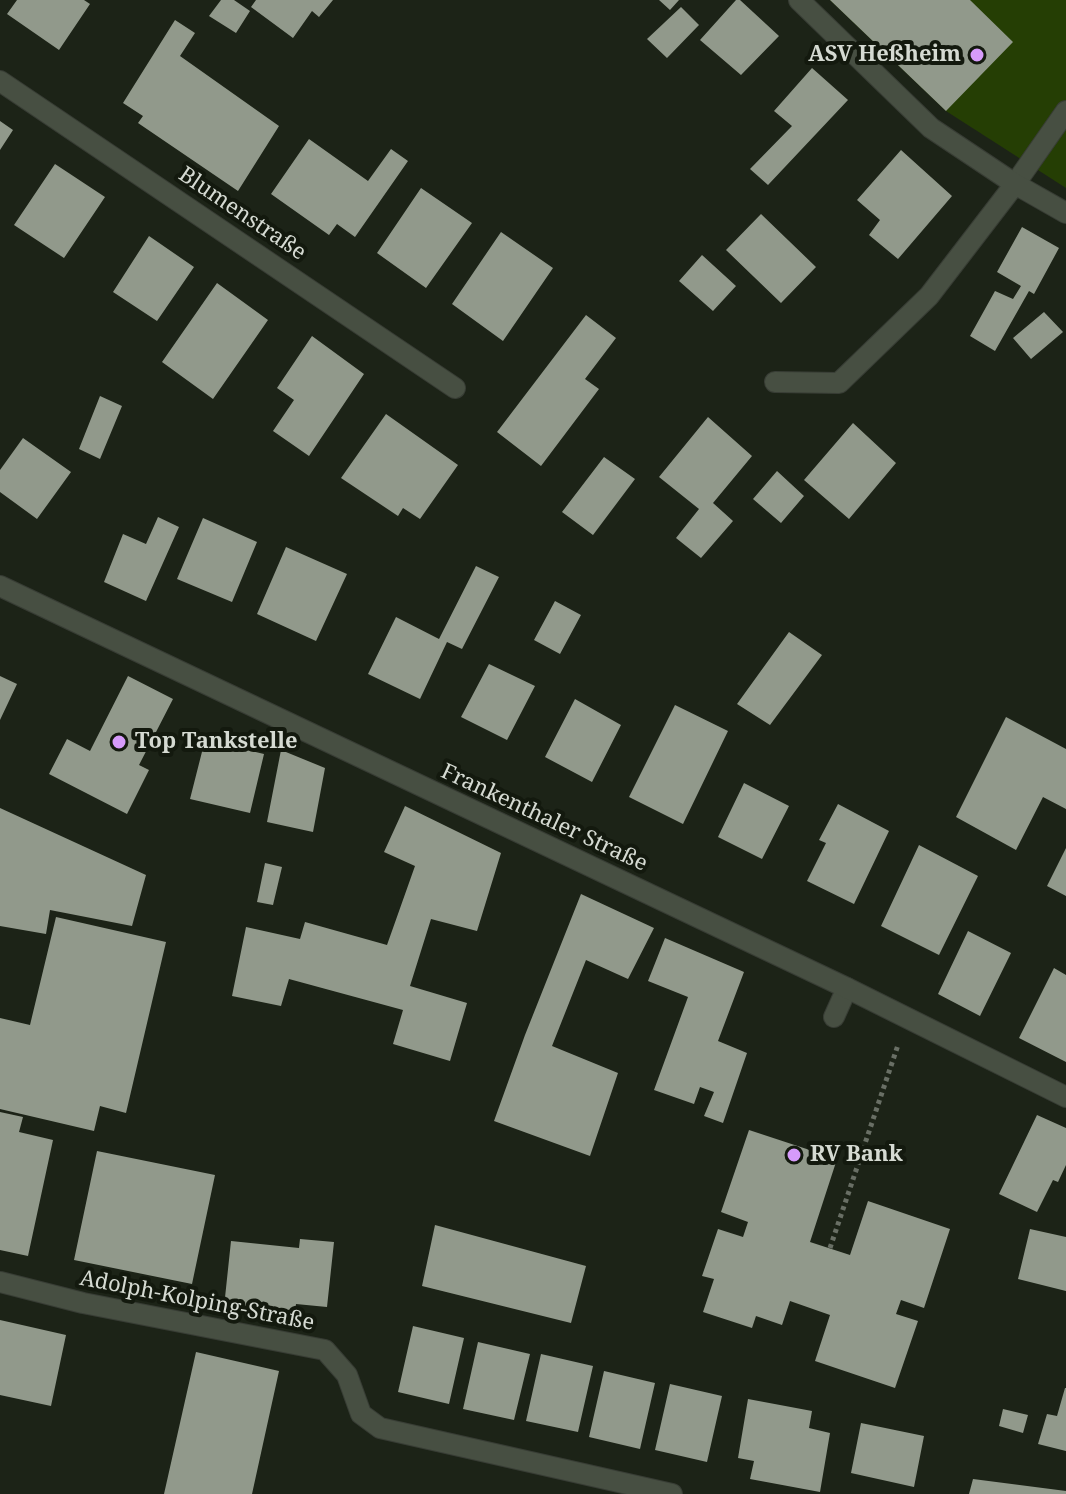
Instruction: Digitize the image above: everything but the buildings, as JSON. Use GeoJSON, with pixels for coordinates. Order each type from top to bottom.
{"type":"FeatureCollection","features":[{"type":"Feature","properties":{"kind":"street"},"geometry":{"type":"LineString","coordinates":[[799,0],[931,128],[1015,184],[1066,213]]}},
{"type":"Feature","properties":{"kind":"street","name":"Blumenstraße"},"geometry":{"type":"LineString","coordinates":[[0,81],[455,388]]}},
{"type":"Feature","properties":{"kind":"street"},"geometry":{"type":"LineString","coordinates":[[775,382],[839,383],[929,296],[1015,184],[1066,111]]}},
{"type":"Feature","properties":{"kind":"street","name":"Frankenthaler Straße"},"geometry":{"type":"LineString","coordinates":[[0,586],[847,988],[1066,1097]]}},
{"type":"Feature","properties":{"kind":"street"},"geometry":{"type":"LineString","coordinates":[[834,1017],[847,988]]}},
{"type":"Feature","properties":{"kind":"street","name":"Adolph-Kolping-Straße"},"geometry":{"type":"LineString","coordinates":[[0,1282],[83,1303],[325,1350],[347,1375],[361,1414],[380,1428],[672,1494]]}},
{"type":"Feature","properties":{"kind":"path"},"geometry":{"type":"LineString","coordinates":[[830,1248],[907,1017]]}},
{"type":"Feature","properties":{"kind":"green space","name":"ASV Heßheim"},"geometry":{"type":"Polygon","coordinates":[[[830,0],[1066,0],[1066,188],[946,111],[830,0]]]}},
{"type":"Feature","properties":{"kind":"place","name":"ASV Heßheim"},"geometry":{"type":"Point","coordinates":[977,55]}},
{"type":"Feature","properties":{"kind":"place","name":"Top Tankstelle"},"geometry":{"type":"Point","coordinates":[119,742]}},
{"type":"Feature","properties":{"kind":"place","name":"RV Bank"},"geometry":{"type":"Point","coordinates":[794,1155]}}]}
